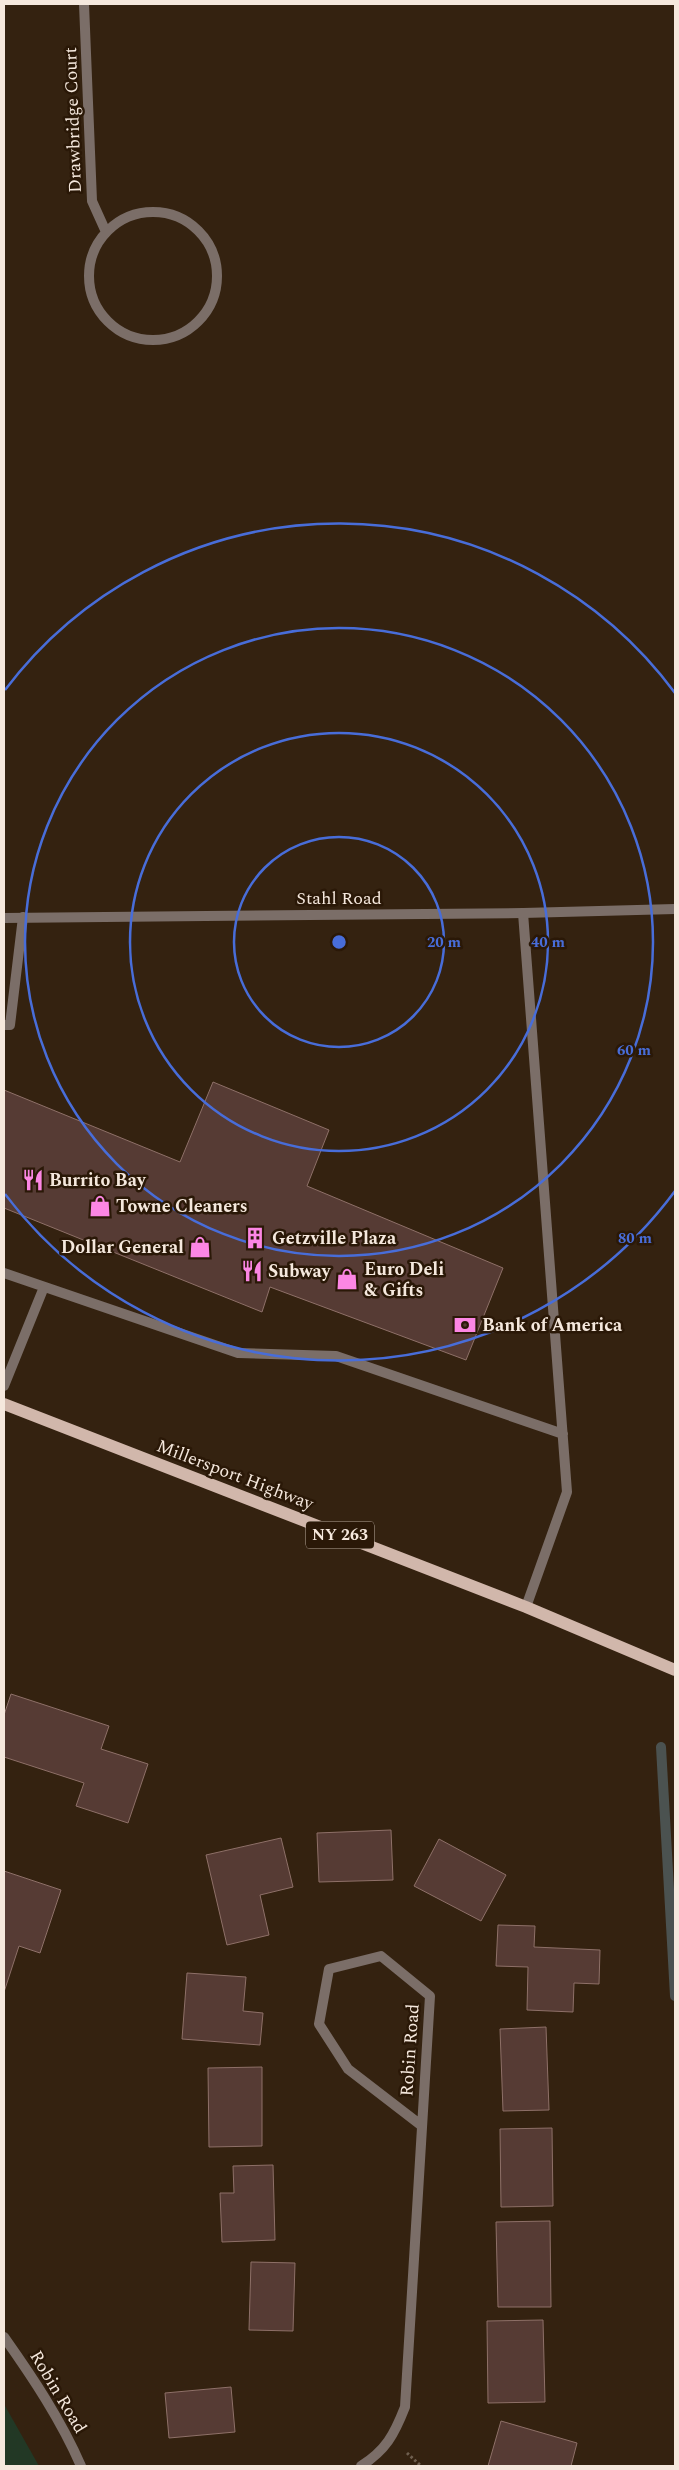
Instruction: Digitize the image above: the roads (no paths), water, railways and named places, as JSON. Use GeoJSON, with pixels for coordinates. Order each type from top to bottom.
{"type":"FeatureCollection","features":[{"type":"Feature","properties":{"kind":"main road","name":"Millersport Highway"},"geometry":{"type":"LineString","coordinates":[[4,1404],[526,1607],[675,1670]]}},
{"type":"Feature","properties":{"kind":"street","name":"Drawbridge Court"},"geometry":{"type":"LineString","coordinates":[[84,4],[92,201],[106,232]]}},
{"type":"Feature","properties":{"kind":"street"},"geometry":{"type":"LineString","coordinates":[[143,212],[165,213],[185,220],[202,234],[213,252],[218,273],[215,294],[209,307],[191,329],[172,339],[151,341],[130,337],[112,327],[98,311],[90,291],[88,270],[94,250],[106,232],[123,219],[143,212]]}},
{"type":"Feature","properties":{"kind":"street","name":"Stahl Road"},"geometry":{"type":"LineString","coordinates":[[4,918],[523,913],[675,909]]}},
{"type":"Feature","properties":{"kind":"street"},"geometry":{"type":"LineString","coordinates":[[523,913],[568,1492],[526,1607]]}},
{"type":"Feature","properties":{"kind":"street"},"geometry":{"type":"LineString","coordinates":[[4,1025],[10,1025],[23,917]]}},
{"type":"Feature","properties":{"kind":"street"},"geometry":{"type":"LineString","coordinates":[[4,1274],[238,1353],[336,1356],[562,1434]]}},
{"type":"Feature","properties":{"kind":"street"},"geometry":{"type":"LineString","coordinates":[[4,1386],[44,1287]]}},
{"type":"Feature","properties":{"kind":"street","name":"Robin Road"},"geometry":{"type":"LineString","coordinates":[[361,2466],[378,2455],[391,2438],[405,2407],[430,1996],[381,1956],[329,1969],[319,2024],[348,2069],[422,2126]]}},
{"type":"Feature","properties":{"kind":"street","name":"Robin Road"},"geometry":{"type":"LineString","coordinates":[[4,2337],[35,2380],[73,2447],[81,2466]]}},
{"type":"Feature","properties":{"kind":"waterway"},"geometry":{"type":"LineString","coordinates":[[661,1747],[675,1996]]}},
{"type":"Feature","properties":{"kind":"place","name":"Burrito Bay"},"geometry":{"type":"Point","coordinates":[33,1180]}},
{"type":"Feature","properties":{"kind":"place","name":"Towne Cleaners"},"geometry":{"type":"Point","coordinates":[100,1206]}},
{"type":"Feature","properties":{"kind":"place","name":"Getzville Plaza"},"geometry":{"type":"Point","coordinates":[255,1238]}},
{"type":"Feature","properties":{"kind":"place","name":"Dollar General"},"geometry":{"type":"Point","coordinates":[200,1247]}},
{"type":"Feature","properties":{"kind":"place","name":"Subway"},"geometry":{"type":"Point","coordinates":[252,1271]}},
{"type":"Feature","properties":{"kind":"place","name":"Euro Deli & Gifts"},"geometry":{"type":"Point","coordinates":[347,1279]}},
{"type":"Feature","properties":{"kind":"place","name":"Bank of America"},"geometry":{"type":"Point","coordinates":[465,1325]}}]}
